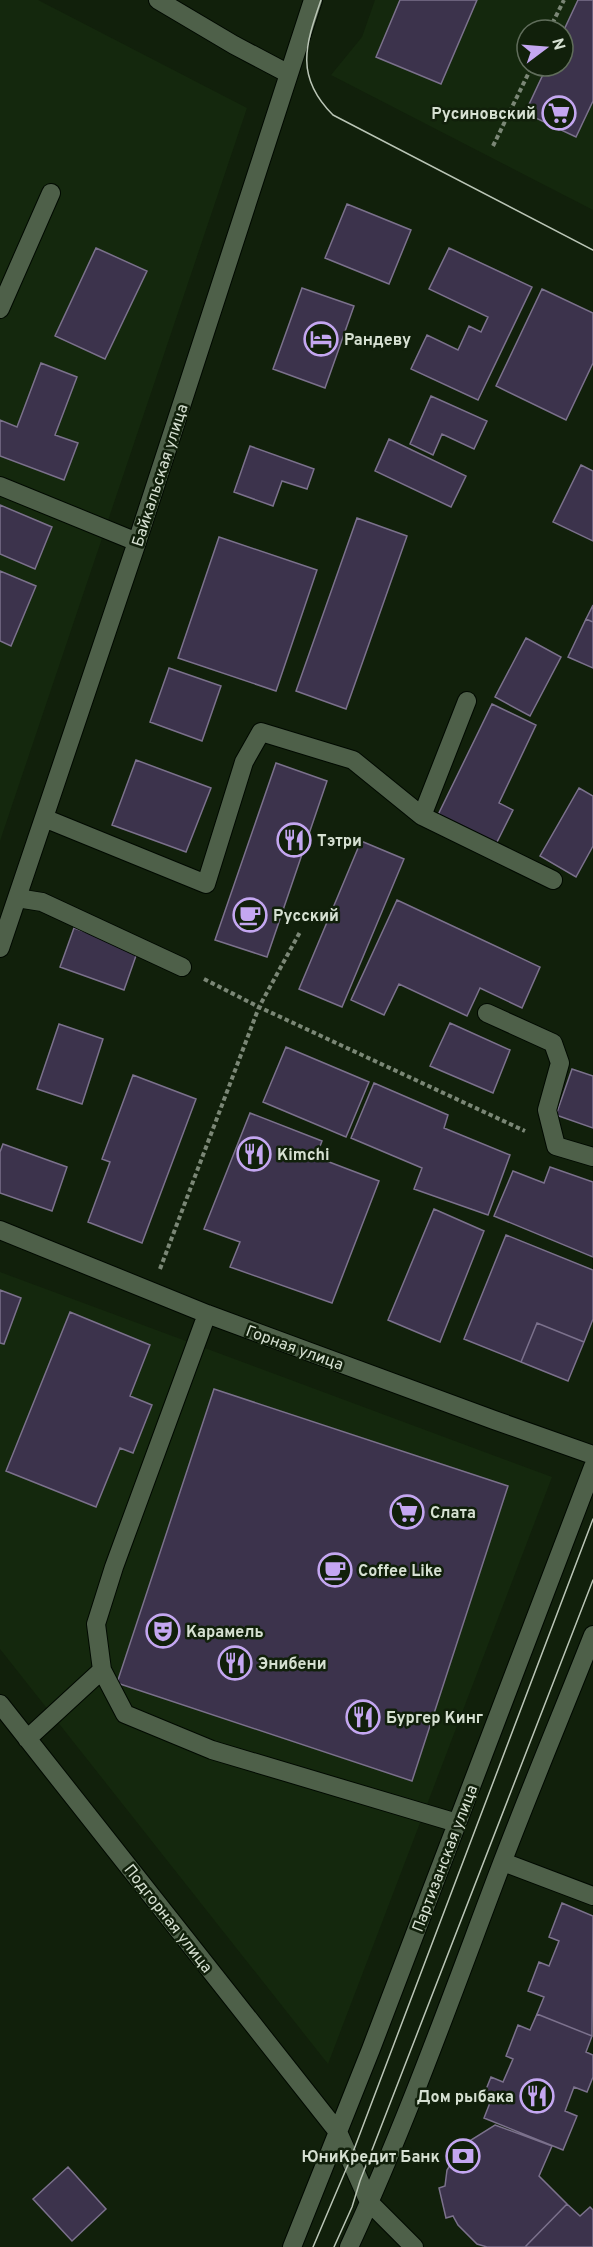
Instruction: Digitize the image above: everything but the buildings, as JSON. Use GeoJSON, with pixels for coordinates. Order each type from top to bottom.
{"type":"FeatureCollection","features":[{"type":"Feature","properties":{"kind":"street"},"geometry":{"type":"LineString","coordinates":[[158,0],[234,45],[289,74]]}},
{"type":"Feature","properties":{"kind":"street","name":"Байкальская улица"},"geometry":{"type":"LineString","coordinates":[[0,948],[137,542],[313,0]]}},
{"type":"Feature","properties":{"kind":"street"},"geometry":{"type":"LineString","coordinates":[[0,309],[51,193]]}},
{"type":"Feature","properties":{"kind":"street"},"geometry":{"type":"LineString","coordinates":[[0,486],[137,542]]}},
{"type":"Feature","properties":{"kind":"street"},"geometry":{"type":"LineString","coordinates":[[422,816],[467,701]]}},
{"type":"Feature","properties":{"kind":"street"},"geometry":{"type":"LineString","coordinates":[[44,818],[206,884],[244,762],[261,732],[353,760],[422,816],[553,880]]}},
{"type":"Feature","properties":{"kind":"street"},"geometry":{"type":"LineString","coordinates":[[18,898],[42,902],[182,967]]}},
{"type":"Feature","properties":{"kind":"street"},"geometry":{"type":"LineString","coordinates":[[487,1012],[553,1043],[560,1063],[547,1110],[556,1146],[593,1157]]}},
{"type":"Feature","properties":{"kind":"street","name":"Горная улица"},"geometry":{"type":"LineString","coordinates":[[0,1230],[207,1314],[593,1455]]}},
{"type":"Feature","properties":{"kind":"street"},"geometry":{"type":"LineString","coordinates":[[207,1314],[114,1567],[96,1624],[102,1670],[125,1714],[212,1750],[457,1823]]}},
{"type":"Feature","properties":{"kind":"street","name":"Партизанская улица"},"geometry":{"type":"LineString","coordinates":[[292,2247],[593,1467]]}},
{"type":"Feature","properties":{"kind":"street"},"geometry":{"type":"LineString","coordinates":[[348,2247],[435,2044],[502,1862],[593,1635]]}},
{"type":"Feature","properties":{"kind":"street"},"geometry":{"type":"LineString","coordinates":[[27,1739],[102,1670]]}},
{"type":"Feature","properties":{"kind":"street","name":"Подгорная улица"},"geometry":{"type":"LineString","coordinates":[[0,1704],[338,2132],[369,2202]]}},
{"type":"Feature","properties":{"kind":"street"},"geometry":{"type":"LineString","coordinates":[[502,1862],[593,1896]]}},
{"type":"Feature","properties":{"kind":"street"},"geometry":{"type":"LineString","coordinates":[[369,2202],[414,2247]]}},
{"type":"Feature","properties":{"kind":"path"},"geometry":{"type":"LineString","coordinates":[[555,18],[564,0]]}},
{"type":"Feature","properties":{"kind":"path"},"geometry":{"type":"LineString","coordinates":[[493,146],[526,78]]}},
{"type":"Feature","properties":{"kind":"path"},"geometry":{"type":"LineString","coordinates":[[152,1292],[259,1007],[300,932]]}},
{"type":"Feature","properties":{"kind":"path"},"geometry":{"type":"LineString","coordinates":[[182,967],[259,1007],[556,1146]]}},
{"type":"Feature","properties":{"kind":"shaded area"},"geometry":{"type":"Polygon","coordinates":[[[0,0],[38,0],[247,108],[0,841],[0,0]]]}},
{"type":"Feature","properties":{"kind":"shaded area"},"geometry":{"type":"Polygon","coordinates":[[[375,0],[593,0],[593,210],[331,75],[362,37],[375,0]]]}},
{"type":"Feature","properties":{"kind":"shaded area"},"geometry":{"type":"Polygon","coordinates":[[[0,1272],[552,1477],[328,2064],[0,1649],[0,1272]]]}},
{"type":"Feature","properties":{"kind":"tram line"},"geometry":{"type":"LineString","coordinates":[[321,0],[308,47],[308,74],[321,101],[333,115],[593,250]]}},
{"type":"Feature","properties":{"kind":"tram line"},"geometry":{"type":"LineString","coordinates":[[313,2247],[350,2160],[593,1519]]}},
{"type":"Feature","properties":{"kind":"tram line"},"geometry":{"type":"LineString","coordinates":[[334,2247],[352,2207],[360,2181],[593,1580]]}},
{"type":"Feature","properties":{"kind":"place","name":"Русиновский"},"geometry":{"type":"Point","coordinates":[559,113]}},
{"type":"Feature","properties":{"kind":"place","name":"Рандеву"},"geometry":{"type":"Point","coordinates":[321,339]}},
{"type":"Feature","properties":{"kind":"place","name":"Тэтри"},"geometry":{"type":"Point","coordinates":[294,840]}},
{"type":"Feature","properties":{"kind":"place","name":"Русский"},"geometry":{"type":"Point","coordinates":[250,915]}},
{"type":"Feature","properties":{"kind":"place","name":"Kimchi"},"geometry":{"type":"Point","coordinates":[254,1154]}},
{"type":"Feature","properties":{"kind":"place","name":"Слата"},"geometry":{"type":"Point","coordinates":[407,1512]}},
{"type":"Feature","properties":{"kind":"place","name":"Coffee Like"},"geometry":{"type":"Point","coordinates":[335,1570]}},
{"type":"Feature","properties":{"kind":"place","name":"Карамель"},"geometry":{"type":"Point","coordinates":[163,1631]}},
{"type":"Feature","properties":{"kind":"place","name":"Энибени"},"geometry":{"type":"Point","coordinates":[235,1663]}},
{"type":"Feature","properties":{"kind":"place","name":"Бургер Кинг"},"geometry":{"type":"Point","coordinates":[363,1717]}},
{"type":"Feature","properties":{"kind":"place","name":"Дом рыбака"},"geometry":{"type":"Point","coordinates":[537,2096]}},
{"type":"Feature","properties":{"kind":"place","name":"ЮниКредит Банк"},"geometry":{"type":"Point","coordinates":[463,2156]}}]}
